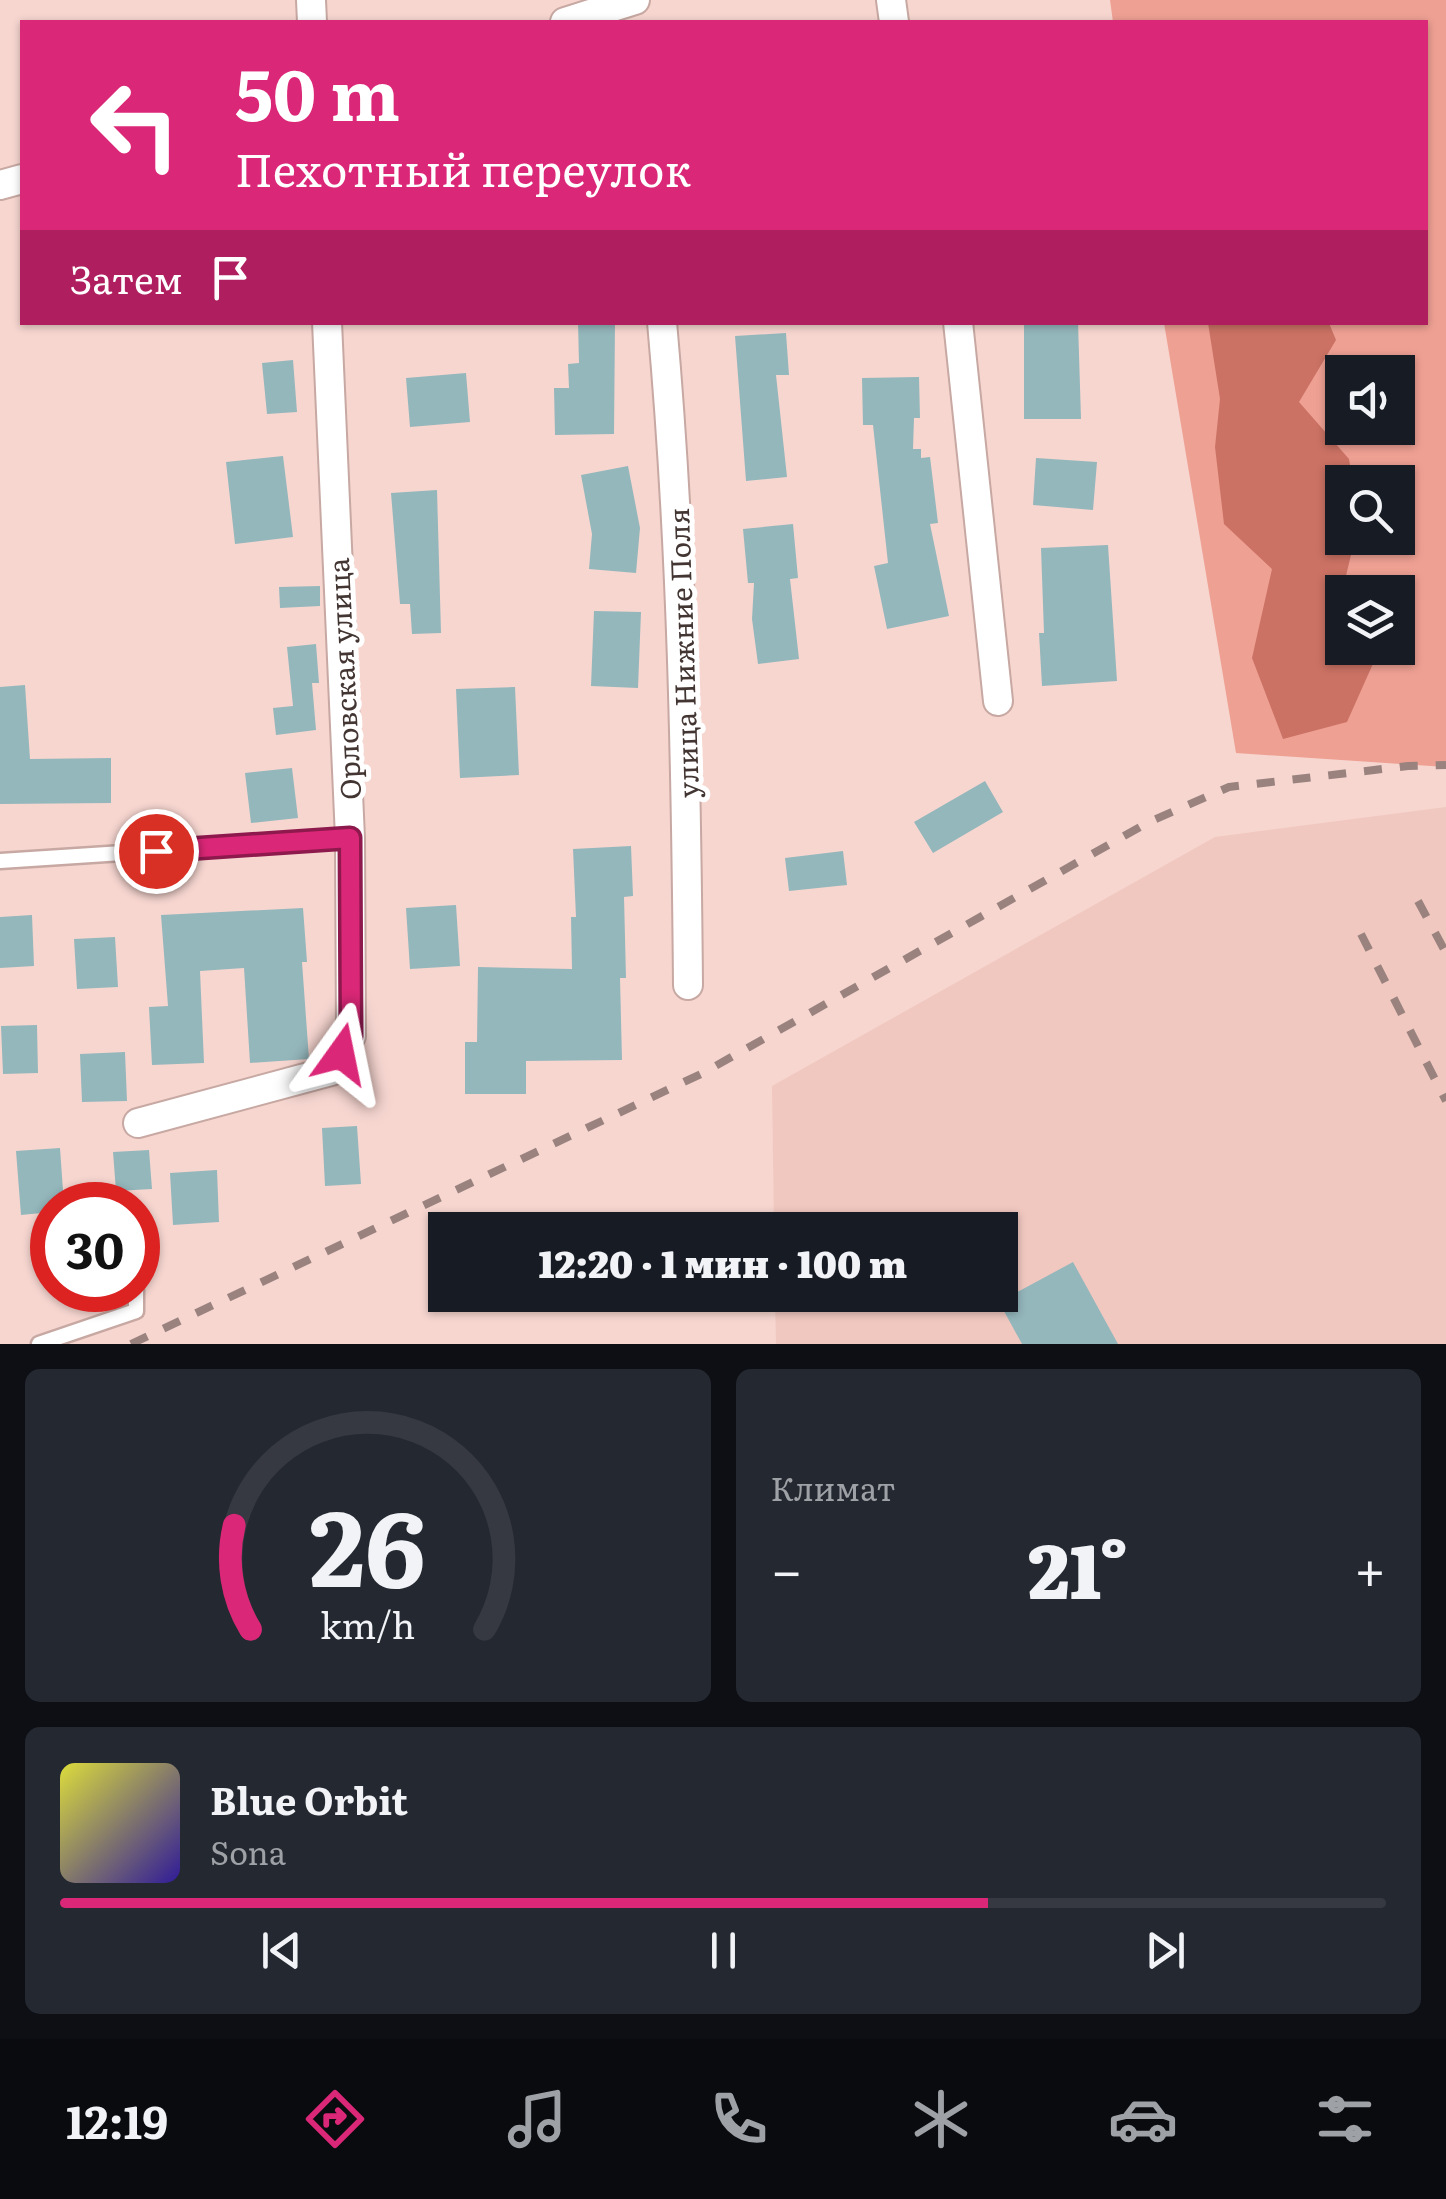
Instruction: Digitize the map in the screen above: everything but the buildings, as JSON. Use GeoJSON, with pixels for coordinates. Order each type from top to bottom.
{"type":"FeatureCollection","features":[{"type":"Feature","properties":{"kind":"street"},"geometry":{"type":"LineString","coordinates":[[571,20],[635,0]]}},
{"type":"Feature","properties":{"kind":"street","name":"Орловская улица"},"geometry":{"type":"LineString","coordinates":[[138,1124],[331,1071],[351,1036],[350,838],[326,325]]}},
{"type":"Feature","properties":{"kind":"street","name":"улица Нижние Поля"},"geometry":{"type":"LineString","coordinates":[[662,325],[677,487],[685,682],[688,985]]}},
{"type":"Feature","properties":{"kind":"street"},"geometry":{"type":"LineString","coordinates":[[958,325],[998,700]]}},
{"type":"Feature","properties":{"kind":"lane"},"geometry":{"type":"LineString","coordinates":[[0,861],[350,838]]}},
{"type":"Feature","properties":{"kind":"lane"},"geometry":{"type":"LineString","coordinates":[[39,1344],[133,1312]]}},
{"type":"Feature","properties":{"kind":"shaded area"},"geometry":{"type":"Polygon","coordinates":[[[1110,0],[1446,0],[1446,767],[1236,753],[1164,325],[1428,325],[1428,20],[1113,20],[1110,0]]]}},
{"type":"Feature","properties":{"kind":"shaded area"},"geometry":{"type":"Polygon","coordinates":[[[1208,325],[1330,325],[1336,340],[1299,402],[1325,432],[1325,445],[1337,445],[1350,465],[1325,465],[1325,555],[1351,555],[1346,575],[1325,575],[1325,665],[1372,665],[1347,722],[1283,739],[1252,658],[1272,569],[1224,524],[1215,447],[1220,399],[1208,325]]]}},
{"type":"Feature","properties":{"kind":"shaded area"},"geometry":{"type":"Polygon","coordinates":[[[1446,807],[1446,1344],[776,1344],[775,1312],[1018,1312],[1018,1212],[774,1212],[772,1086],[1215,837],[1446,807]]]}},
{"type":"Feature","properties":{"kind":"railway"},"geometry":{"type":"LineString","coordinates":[[131,1344],[703,1073],[1149,822],[1229,787],[1446,765]]}},
{"type":"Feature","properties":{"kind":"railway"},"geometry":{"type":"LineString","coordinates":[[1418,901],[1446,953]]}},
{"type":"Feature","properties":{"kind":"railway"},"geometry":{"type":"LineString","coordinates":[[1361,934],[1446,1101]]}},
{"type":"Feature","properties":{"kind":"route"},"geometry":{"type":"LineString","coordinates":[[156,851],[350,838],[351,1036],[341,1054]]}}]}
